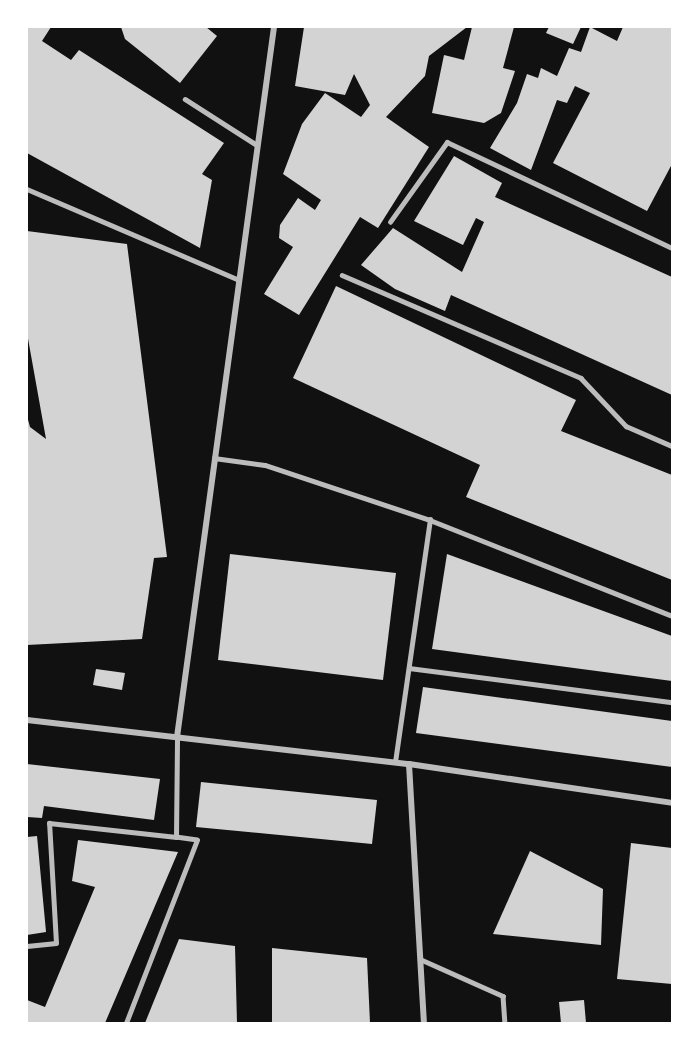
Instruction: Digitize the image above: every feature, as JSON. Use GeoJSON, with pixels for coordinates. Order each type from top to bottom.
{"type":"FeatureCollection","features":[{"type":"Feature","properties":{"kind":"street"},"geometry":{"type":"LineString","coordinates":[[177,737],[237,279],[274,27]]}},
{"type":"Feature","properties":{"kind":"street"},"geometry":{"type":"LineString","coordinates":[[27,720],[395,762],[672,803]]}},
{"type":"Feature","properties":{"kind":"street"},"geometry":{"type":"LineString","coordinates":[[409,764],[424,1023]]}},
{"type":"Feature","properties":{"kind":"lane"},"geometry":{"type":"LineString","coordinates":[[185,99],[257,145]]}},
{"type":"Feature","properties":{"kind":"lane"},"geometry":{"type":"LineString","coordinates":[[390,222],[447,142],[672,248]]}},
{"type":"Feature","properties":{"kind":"lane"},"geometry":{"type":"LineString","coordinates":[[27,189],[237,279]]}},
{"type":"Feature","properties":{"kind":"lane"},"geometry":{"type":"LineString","coordinates":[[342,275],[581,378],[626,426],[672,446]]}},
{"type":"Feature","properties":{"kind":"lane"},"geometry":{"type":"LineString","coordinates":[[214,458],[265,465],[430,520],[672,616]]}},
{"type":"Feature","properties":{"kind":"lane"},"geometry":{"type":"LineString","coordinates":[[395,762],[430,520]]}},
{"type":"Feature","properties":{"kind":"lane"},"geometry":{"type":"LineString","coordinates":[[409,668],[672,702]]}},
{"type":"Feature","properties":{"kind":"lane"},"geometry":{"type":"LineString","coordinates":[[176,837],[177,737]]}},
{"type":"Feature","properties":{"kind":"lane"},"geometry":{"type":"LineString","coordinates":[[27,946],[57,943],[49,823],[197,840],[126,1023]]}},
{"type":"Feature","properties":{"kind":"lane"},"geometry":{"type":"LineString","coordinates":[[420,959],[503,996],[505,1023]]}},
{"type":"Feature","properties":{"kind":"building"},"geometry":{"type":"Polygon","coordinates":[[[27,27],[51,27],[42,41],[71,60],[79,50],[224,143],[202,174],[212,180],[200,248],[27,153],[27,27]]]}},
{"type":"Feature","properties":{"kind":"building"},"geometry":{"type":"Polygon","coordinates":[[[121,27],[206,27],[217,36],[180,83],[125,39],[121,27]]]}},
{"type":"Feature","properties":{"kind":"building"},"geometry":{"type":"Polygon","coordinates":[[[304,27],[467,27],[429,56],[425,76],[386,117],[429,147],[378,228],[360,217],[299,315],[264,294],[293,247],[279,238],[280,225],[298,198],[315,210],[321,200],[283,174],[302,124],[325,93],[361,117],[370,105],[354,74],[345,95],[295,86],[304,27]]]}},
{"type":"Feature","properties":{"kind":"building"},"geometry":{"type":"Polygon","coordinates":[[[472,27],[514,27],[503,68],[515,71],[501,113],[484,123],[432,113],[444,55],[464,60],[472,27]]]}},
{"type":"Feature","properties":{"kind":"building"},"geometry":{"type":"Polygon","coordinates":[[[549,27],[581,27],[573,44],[546,33],[549,27]]]}},
{"type":"Feature","properties":{"kind":"building"},"geometry":{"type":"Polygon","coordinates":[[[590,27],[617,41],[623,27],[672,27],[672,164],[647,211],[553,163],[590,93],[575,86],[567,103],[557,100],[531,170],[490,148],[517,103],[527,74],[538,78],[541,68],[557,76],[569,48],[581,52],[590,27]]]}},
{"type":"Feature","properties":{"kind":"building"},"geometry":{"type":"Polygon","coordinates":[[[454,156],[502,183],[495,197],[672,277],[672,395],[451,295],[445,311],[395,289],[361,265],[393,228],[462,272],[484,222],[476,218],[463,245],[414,221],[454,156]]]}},
{"type":"Feature","properties":{"kind":"building"},"geometry":{"type":"Polygon","coordinates":[[[27,231],[127,244],[167,557],[154,558],[142,639],[27,645],[27,416],[30,427],[46,439],[27,333],[27,231]]]}},
{"type":"Feature","properties":{"kind":"building"},"geometry":{"type":"Polygon","coordinates":[[[336,286],[576,400],[561,431],[672,475],[672,580],[466,497],[480,465],[293,378],[336,286]]]}},
{"type":"Feature","properties":{"kind":"building"},"geometry":{"type":"Polygon","coordinates":[[[230,554],[396,573],[383,680],[218,660],[230,554]]]}},
{"type":"Feature","properties":{"kind":"building"},"geometry":{"type":"Polygon","coordinates":[[[447,554],[672,636],[672,681],[432,649],[447,554]]]}},
{"type":"Feature","properties":{"kind":"building"},"geometry":{"type":"Polygon","coordinates":[[[96,669],[125,673],[122,690],[93,685],[96,669]]]}},
{"type":"Feature","properties":{"kind":"building"},"geometry":{"type":"Polygon","coordinates":[[[423,687],[672,721],[672,767],[416,733],[423,687]]]}},
{"type":"Feature","properties":{"kind":"building"},"geometry":{"type":"Polygon","coordinates":[[[27,764],[160,779],[154,820],[44,806],[42,818],[27,817],[27,764]]]}},
{"type":"Feature","properties":{"kind":"building"},"geometry":{"type":"Polygon","coordinates":[[[201,782],[377,800],[372,844],[196,827],[201,782]]]}},
{"type":"Feature","properties":{"kind":"building"},"geometry":{"type":"Polygon","coordinates":[[[37,836],[46,932],[27,935],[27,837],[37,836]]]}},
{"type":"Feature","properties":{"kind":"building"},"geometry":{"type":"Polygon","coordinates":[[[78,840],[178,852],[105,1023],[27,1023],[27,1000],[45,1007],[95,887],[72,881],[78,840]]]}},
{"type":"Feature","properties":{"kind":"building"},"geometry":{"type":"Polygon","coordinates":[[[631,843],[672,848],[672,984],[617,979],[631,843]]]}},
{"type":"Feature","properties":{"kind":"building"},"geometry":{"type":"Polygon","coordinates":[[[530,851],[603,889],[601,945],[493,934],[530,851]]]}},
{"type":"Feature","properties":{"kind":"building"},"geometry":{"type":"Polygon","coordinates":[[[179,939],[235,946],[237,1023],[145,1023],[179,939]]]}},
{"type":"Feature","properties":{"kind":"building"},"geometry":{"type":"Polygon","coordinates":[[[272,948],[367,958],[370,1023],[272,1023],[272,948]]]}},
{"type":"Feature","properties":{"kind":"building"},"geometry":{"type":"Polygon","coordinates":[[[584,1000],[586,1023],[561,1023],[559,1002],[584,1000]]]}}]}
